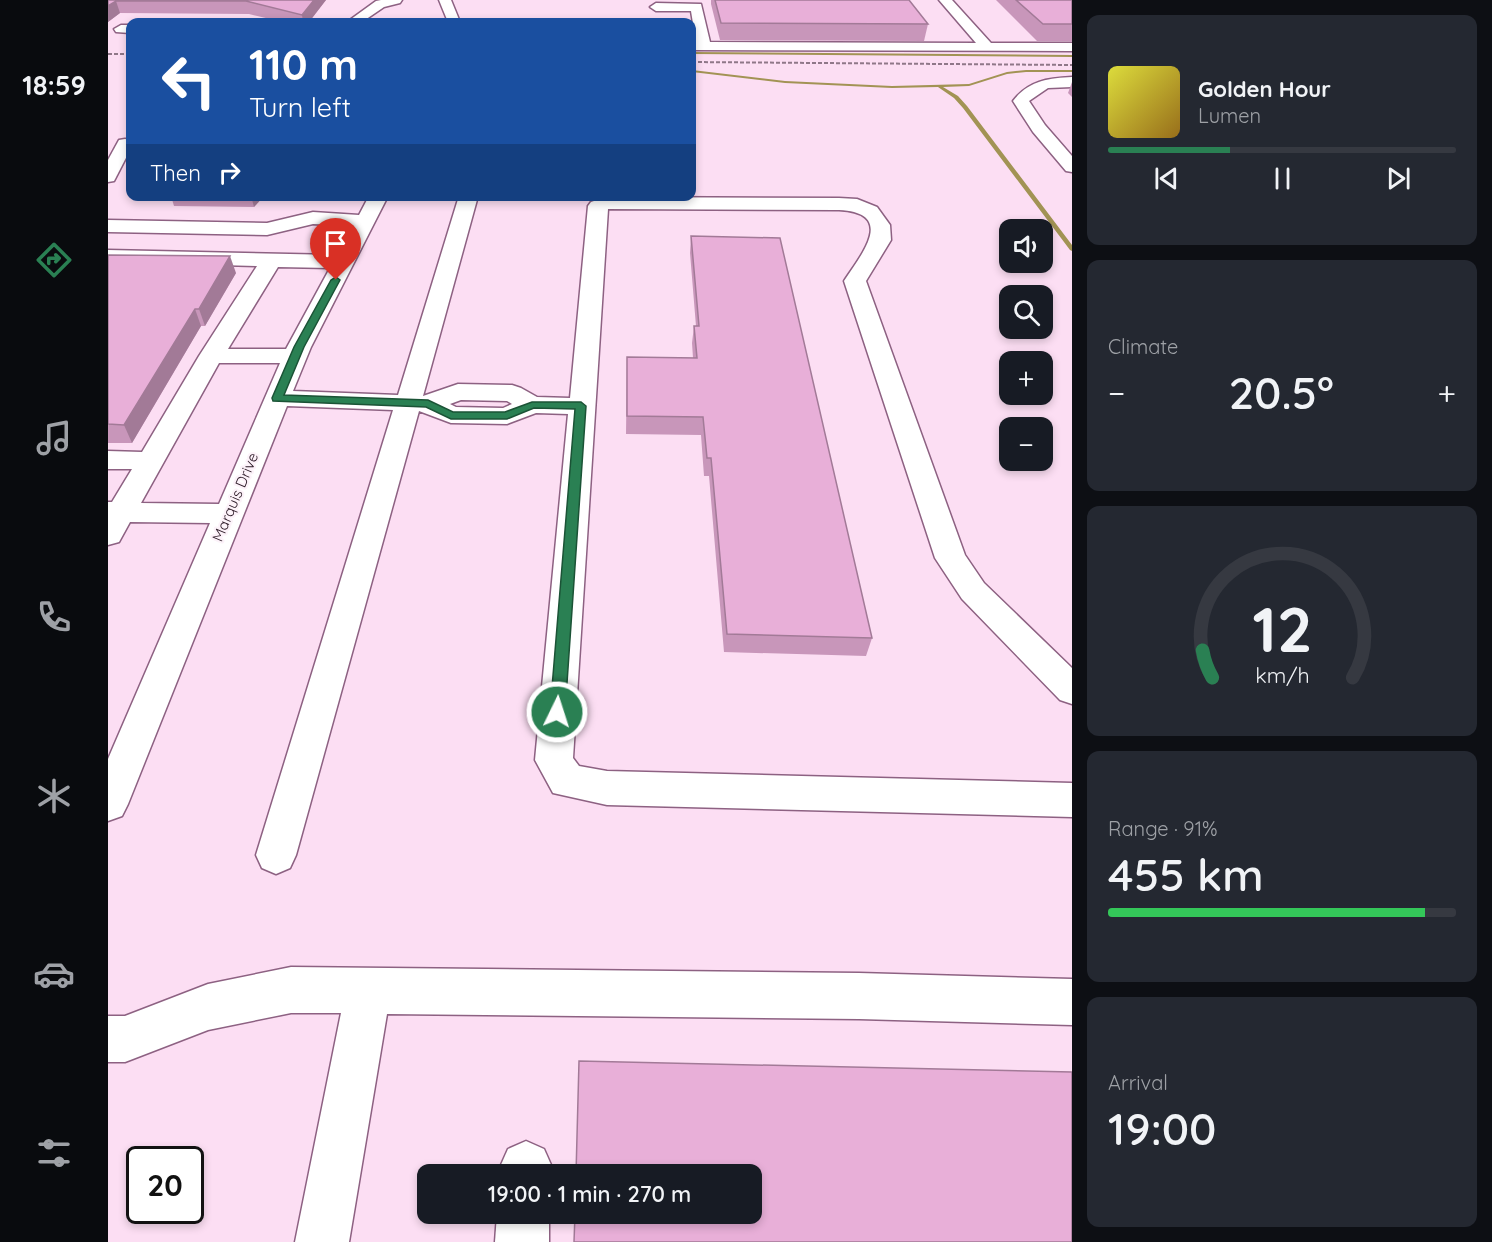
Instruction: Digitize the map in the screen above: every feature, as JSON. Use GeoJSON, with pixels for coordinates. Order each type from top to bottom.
{"type":"FeatureCollection","features":[{"type":"Feature","properties":{"kind":"street"},"geometry":{"type":"LineString","coordinates":[[360,18],[380,4],[396,0]]}},
{"type":"Feature","properties":{"kind":"street"},"geometry":{"type":"LineString","coordinates":[[445,0],[452,18]]}},
{"type":"Feature","properties":{"kind":"street"},"geometry":{"type":"LineString","coordinates":[[945,0],[987,48]]}},
{"type":"Feature","properties":{"kind":"street"},"geometry":{"type":"LineString","coordinates":[[657,3],[697,7],[698,46],[1072,48]]}},
{"type":"Feature","properties":{"kind":"street"},"geometry":{"type":"LineString","coordinates":[[1072,82],[1055,82],[1032,88],[1021,101],[1039,128],[1072,168]]}},
{"type":"Feature","properties":{"kind":"street"},"geometry":{"type":"LineString","coordinates":[[108,177],[121,144]]}},
{"type":"Feature","properties":{"kind":"street"},"geometry":{"type":"LineString","coordinates":[[276,855],[418,403],[468,201]]}},
{"type":"Feature","properties":{"kind":"street"},"geometry":{"type":"LineString","coordinates":[[1072,690],[973,591],[950,558],[855,282],[881,240],[880,225],[870,211],[857,205],[839,204],[606,203],[598,206],[554,760],[567,781],[607,788],[1072,800]]}},
{"type":"Feature","properties":{"kind":"street"},"geometry":{"type":"LineString","coordinates":[[108,226],[267,228],[372,209]]}},
{"type":"Feature","properties":{"kind":"street","name":"Marquis Drive"},"geometry":{"type":"LineString","coordinates":[[111,788],[295,356],[372,209]]}},
{"type":"Feature","properties":{"kind":"street"},"geometry":{"type":"LineString","coordinates":[[108,256],[345,262]]}},
{"type":"Feature","properties":{"kind":"street"},"geometry":{"type":"LineString","coordinates":[[112,519],[271,260]]}},
{"type":"Feature","properties":{"kind":"street"},"geometry":{"type":"LineString","coordinates":[[211,356],[295,356]]}},
{"type":"Feature","properties":{"kind":"street"},"geometry":{"type":"LineString","coordinates":[[277,398],[418,403],[451,415],[462,416],[507,416],[532,405],[581,406]]}},
{"type":"Feature","properties":{"kind":"street"},"geometry":{"type":"LineString","coordinates":[[108,460],[149,461]]}},
{"type":"Feature","properties":{"kind":"street"},"geometry":{"type":"LineString","coordinates":[[112,519],[228,514]]}},
{"type":"Feature","properties":{"kind":"street"},"geometry":{"type":"LineString","coordinates":[[108,1039],[125,1039],[208,1007],[291,990],[859,996],[1072,1002]]}},
{"type":"Feature","properties":{"kind":"street"},"geometry":{"type":"LineString","coordinates":[[322,1242],[368,991]]}},
{"type":"Feature","properties":{"kind":"street"},"geometry":{"type":"LineString","coordinates":[[522,1242],[523,1224]]}},
{"type":"Feature","properties":{"kind":"building"},"geometry":{"type":"Polygon","coordinates":[[[108,0],[314,0],[302,15],[246,1],[116,1],[108,6],[108,0]]]}},
{"type":"Feature","properties":{"kind":"building"},"geometry":{"type":"Polygon","coordinates":[[[715,0],[909,0],[928,24],[721,23],[715,0]]]}},
{"type":"Feature","properties":{"kind":"building"},"geometry":{"type":"Polygon","coordinates":[[[1016,0],[1072,0],[1072,24],[1043,24],[1016,0]]]}},
{"type":"Feature","properties":{"kind":"building"},"geometry":{"type":"Polygon","coordinates":[[[691,236],[780,238],[872,638],[727,634],[711,458],[707,458],[703,417],[627,416],[627,357],[697,358],[694,326],[699,326],[691,236]]]}},
{"type":"Feature","properties":{"kind":"building"},"geometry":{"type":"Polygon","coordinates":[[[108,255],[230,256],[199,309],[195,309],[124,425],[108,424],[108,255]]]}},
{"type":"Feature","properties":{"kind":"building"},"geometry":{"type":"Polygon","coordinates":[[[579,1061],[1072,1072],[1072,1242],[574,1242],[575,1224],[762,1224],[762,1164],[576,1164],[579,1061]]]}},
{"type":"Feature","properties":{"kind":"waterway"},"geometry":{"type":"LineString","coordinates":[[696,53],[1072,56]]}},
{"type":"Feature","properties":{"kind":"waterway"},"geometry":{"type":"LineString","coordinates":[[696,71],[785,82],[892,87],[969,85],[1007,73],[1072,71]]}},
{"type":"Feature","properties":{"kind":"waterway"},"geometry":{"type":"LineString","coordinates":[[940,87],[956,97],[965,107],[1072,249]]}},
{"type":"Feature","properties":{"kind":"railway"},"geometry":{"type":"LineString","coordinates":[[108,54],[126,54]]}},
{"type":"Feature","properties":{"kind":"railway"},"geometry":{"type":"LineString","coordinates":[[696,62],[1072,65]]}},
{"type":"Feature","properties":{"kind":"route"},"geometry":{"type":"LineString","coordinates":[[336,280],[299,347],[277,398],[428,404],[451,415],[507,416],[532,405],[581,406],[557,712]]}}]}
